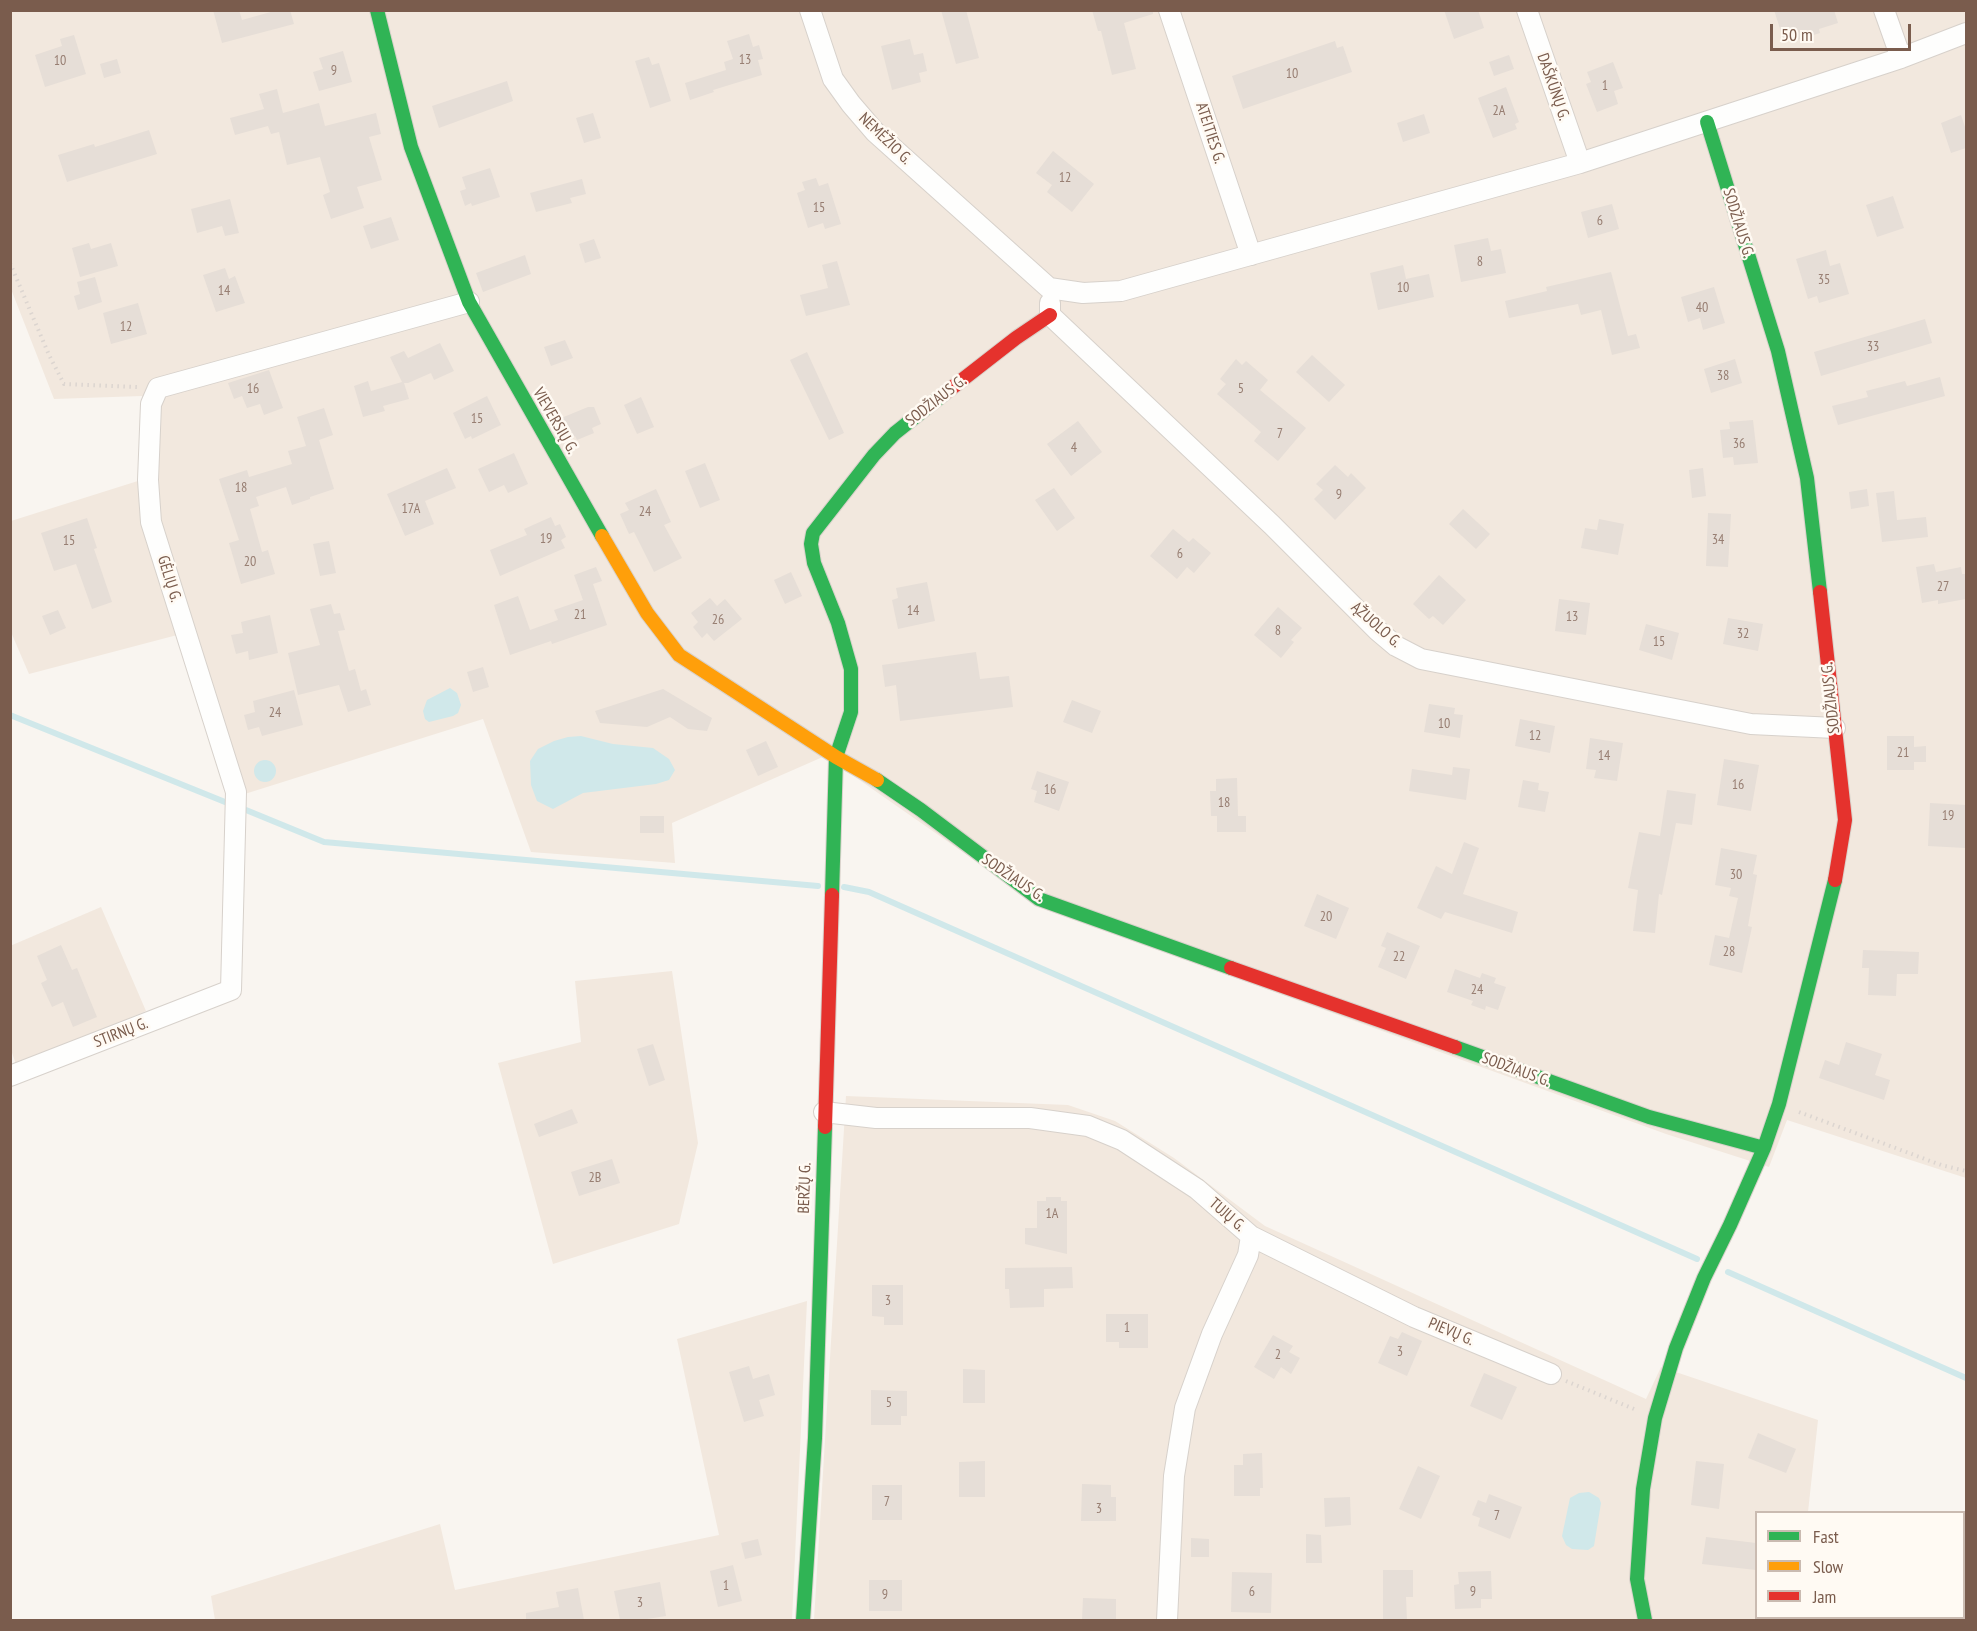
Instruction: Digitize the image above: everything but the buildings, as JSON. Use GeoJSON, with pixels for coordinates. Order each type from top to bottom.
{"type":"FeatureCollection","features":[{"type":"Feature","properties":{"kind":"street","name":"VIEVERSIŲ G."},"geometry":{"type":"LineString","coordinates":[[377,10],[411,147],[469,302],[647,613],[680,655],[836,757]]}},
{"type":"Feature","properties":{"kind":"street","name":"NEMĖŽIO G."},"geometry":{"type":"LineString","coordinates":[[810,10],[833,79],[875,132],[1049,288]]}},
{"type":"Feature","properties":{"kind":"street","name":"ATEITIES G."},"geometry":{"type":"LineString","coordinates":[[1169,10],[1251,255]]}},
{"type":"Feature","properties":{"kind":"street","name":"DAŠKŪNŲ G."},"geometry":{"type":"LineString","coordinates":[[1527,10],[1580,163]]}},
{"type":"Feature","properties":{"kind":"street"},"geometry":{"type":"LineString","coordinates":[[1884,10],[1900,58]]}},
{"type":"Feature","properties":{"kind":"street"},"geometry":{"type":"LineString","coordinates":[[1050,315],[1049,288],[1083,293],[1121,291],[1251,255],[1580,163],[1900,58],[1966,33]]}},
{"type":"Feature","properties":{"kind":"street","name":"SODŽIAUS G."},"geometry":{"type":"LineString","coordinates":[[1050,315],[1016,338],[895,433],[813,533],[811,544],[814,563],[838,623],[851,669],[851,712],[836,757],[921,810],[1039,899],[1649,1117],[1764,1148],[1779,1104],[1834,887],[1845,820],[1807,478],[1778,351],[1707,122]]}},
{"type":"Feature","properties":{"kind":"street"},"geometry":{"type":"LineString","coordinates":[[158,388],[469,302]]}},
{"type":"Feature","properties":{"kind":"street","name":"ĄŽUOLO G."},"geometry":{"type":"LineString","coordinates":[[1050,315],[1396,646],[1421,658],[1751,724],[1835,728]]}},
{"type":"Feature","properties":{"kind":"street","name":"GĖLIŲ G."},"geometry":{"type":"LineString","coordinates":[[158,388],[152,404],[148,480],[151,522],[236,792],[231,990]]}},
{"type":"Feature","properties":{"kind":"street","name":"BERŽŲ G."},"geometry":{"type":"LineString","coordinates":[[803,1620],[814,1438],[836,757]]}},
{"type":"Feature","properties":{"kind":"street","name":"STIRNŲ G."},"geometry":{"type":"LineString","coordinates":[[10,1076],[231,990]]}},
{"type":"Feature","properties":{"kind":"street","name":"TUJŲ G."},"geometry":{"type":"LineString","coordinates":[[824,1112],[876,1118],[1030,1118],[1088,1126],[1122,1140],[1197,1189],[1251,1236],[1248,1255],[1212,1334],[1185,1408],[1174,1476],[1167,1620]]}},
{"type":"Feature","properties":{"kind":"street"},"geometry":{"type":"LineString","coordinates":[[1645,1620],[1637,1579],[1643,1489],[1655,1418],[1676,1348],[1704,1278],[1764,1148]]}},
{"type":"Feature","properties":{"kind":"street","name":"PIEVŲ G."},"geometry":{"type":"LineString","coordinates":[[1251,1236],[1414,1317],[1551,1374]]}},
{"type":"Feature","properties":{"kind":"path"},"geometry":{"type":"LineString","coordinates":[[10,263],[49,356],[64,384],[158,388]]}},
{"type":"Feature","properties":{"kind":"path"},"geometry":{"type":"LineString","coordinates":[[1779,1104],[1941,1165],[1966,1171]]}},
{"type":"Feature","properties":{"kind":"path"},"geometry":{"type":"LineString","coordinates":[[1551,1374],[1655,1418]]}},
{"type":"Feature","properties":{"kind":"shaded area"},"geometry":{"type":"Polygon","coordinates":[[[11,11],[1966,11],[1966,1178],[1787,1120],[1769,1167],[1666,1134],[1043,908],[825,756],[672,823],[675,863],[531,852],[483,719],[232,798],[181,634],[29,674],[11,632],[11,521],[141,480],[142,396],[54,399],[11,289],[11,11]]]}},
{"type":"Feature","properties":{"kind":"shaded area"},"geometry":{"type":"Polygon","coordinates":[[[101,907],[146,1011],[17,1067],[11,1050],[10,946],[101,907]]]}},
{"type":"Feature","properties":{"kind":"shaded area"},"geometry":{"type":"Polygon","coordinates":[[[672,971],[698,1143],[679,1224],[553,1264],[498,1063],[581,1042],[575,981],[672,971]]]}},
{"type":"Feature","properties":{"kind":"shaded area"},"geometry":{"type":"Polygon","coordinates":[[[846,1096],[1068,1105],[1115,1121],[1174,1158],[1265,1226],[1646,1399],[1661,1367],[1818,1420],[1808,1511],[1755,1511],[1755,1619],[1965,1619],[1966,1598],[1966,1620],[814,1620],[846,1096]]]}},
{"type":"Feature","properties":{"kind":"shaded area"},"geometry":{"type":"Polygon","coordinates":[[[807,1301],[792,1620],[215,1620],[211,1596],[440,1524],[455,1590],[719,1535],[677,1339],[807,1301]]]}},
{"type":"Feature","properties":{"kind":"water"},"geometry":{"type":"Polygon","coordinates":[[[450,688],[457,693],[461,705],[458,713],[429,722],[425,719],[423,711],[427,700],[450,688]]]}},
{"type":"Feature","properties":{"kind":"water"},"geometry":{"type":"Polygon","coordinates":[[[581,736],[613,744],[653,748],[669,759],[675,770],[669,780],[656,784],[583,793],[553,809],[537,801],[531,785],[530,761],[538,749],[554,741],[581,736]]]}},
{"type":"Feature","properties":{"kind":"water"},"geometry":{"type":"Polygon","coordinates":[[[265,760],[273,763],[276,771],[273,779],[265,782],[257,779],[254,771],[257,763],[265,760]]]}},
{"type":"Feature","properties":{"kind":"water"},"geometry":{"type":"Polygon","coordinates":[[[1589,1492],[1599,1498],[1601,1503],[1594,1546],[1588,1550],[1572,1549],[1566,1545],[1562,1536],[1570,1498],[1579,1493],[1589,1492]]]}},
{"type":"Feature","properties":{"kind":"waterway"},"geometry":{"type":"LineString","coordinates":[[10,715],[225,802]]}},
{"type":"Feature","properties":{"kind":"waterway"},"geometry":{"type":"LineString","coordinates":[[246,810],[324,842],[818,886]]}},
{"type":"Feature","properties":{"kind":"waterway"},"geometry":{"type":"LineString","coordinates":[[844,887],[869,892],[1697,1259]]}},
{"type":"Feature","properties":{"kind":"waterway"},"geometry":{"type":"LineString","coordinates":[[1728,1272],[1966,1378]]}},
{"type":"Feature","properties":{"kind":"traffic: fast"},"geometry":{"type":"LineString","coordinates":[[377,10],[411,147],[469,302],[602,536]]}},
{"type":"Feature","properties":{"kind":"traffic: fast"},"geometry":{"type":"LineString","coordinates":[[1707,122],[1778,351],[1807,478],[1820,592]]}},
{"type":"Feature","properties":{"kind":"traffic: fast"},"geometry":{"type":"LineString","coordinates":[[832,895],[836,757],[851,712],[851,669],[838,623],[814,563],[811,544],[813,533],[874,455],[895,433],[944,394]]}},
{"type":"Feature","properties":{"kind":"traffic: fast"},"geometry":{"type":"LineString","coordinates":[[877,780],[921,810],[1039,899],[1231,968]]}},
{"type":"Feature","properties":{"kind":"traffic: fast"},"geometry":{"type":"LineString","coordinates":[[1645,1620],[1637,1579],[1643,1489],[1655,1418],[1676,1348],[1704,1278],[1764,1148],[1779,1104],[1835,880]]}},
{"type":"Feature","properties":{"kind":"traffic: fast"},"geometry":{"type":"LineString","coordinates":[[1455,1047],[1649,1117],[1764,1148]]}},
{"type":"Feature","properties":{"kind":"traffic: fast"},"geometry":{"type":"LineString","coordinates":[[803,1620],[815,1438],[825,1127]]}},
{"type":"Feature","properties":{"kind":"traffic: slow"},"geometry":{"type":"LineString","coordinates":[[602,536],[647,613],[679,655],[836,757],[877,780]]}},
{"type":"Feature","properties":{"kind":"traffic: jam"},"geometry":{"type":"LineString","coordinates":[[944,394],[1016,338],[1050,315]]}},
{"type":"Feature","properties":{"kind":"traffic: jam"},"geometry":{"type":"LineString","coordinates":[[1820,592],[1845,820],[1835,880]]}},
{"type":"Feature","properties":{"kind":"traffic: jam"},"geometry":{"type":"LineString","coordinates":[[825,1127],[832,895]]}},
{"type":"Feature","properties":{"kind":"traffic: jam"},"geometry":{"type":"LineString","coordinates":[[1231,968],[1455,1047]]}}]}
